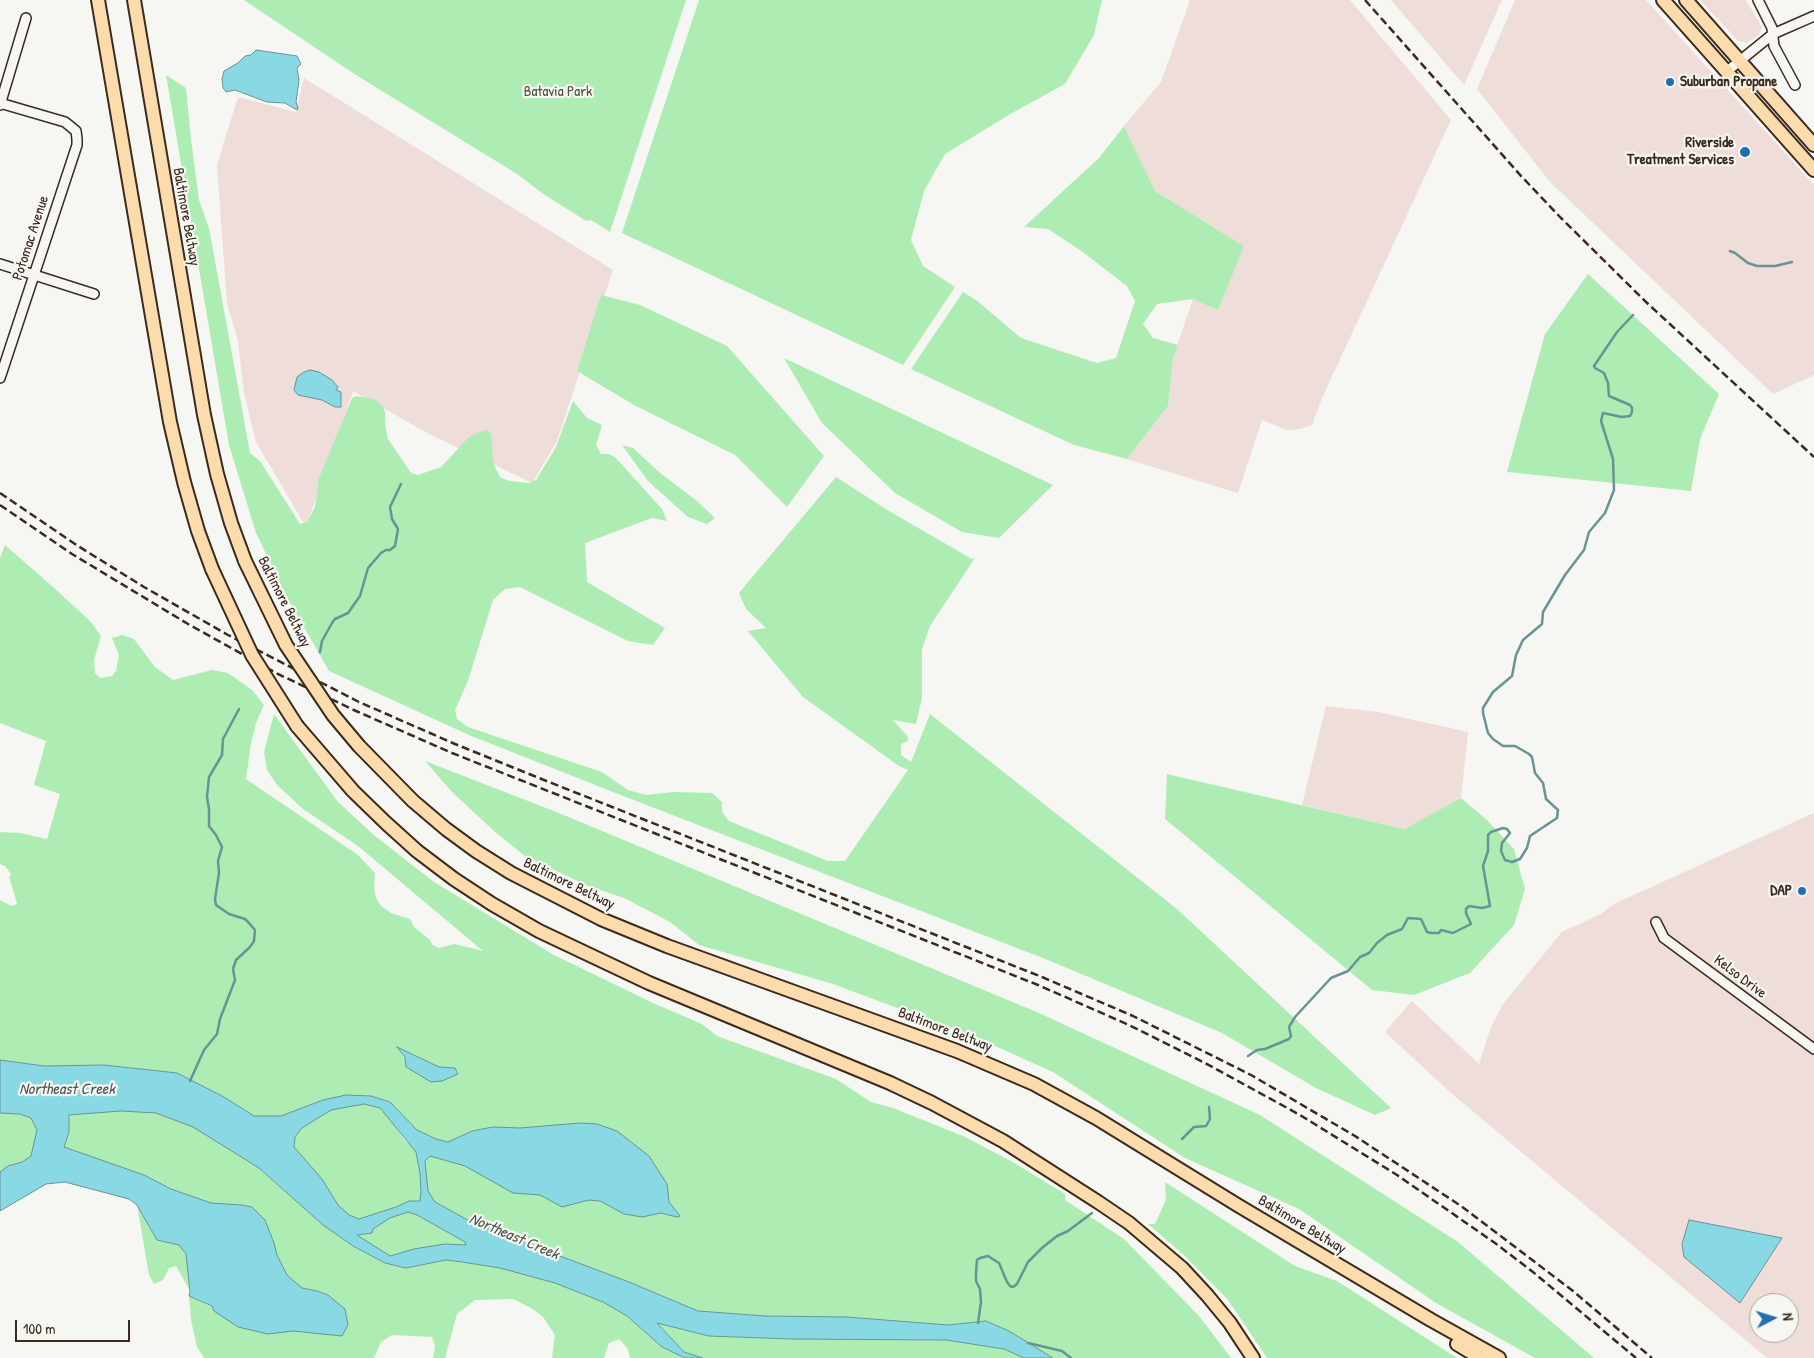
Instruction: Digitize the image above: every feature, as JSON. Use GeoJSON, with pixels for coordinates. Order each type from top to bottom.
{"type":"FeatureCollection","features":[{"type":"Feature","properties":{"kind":"highway"},"geometry":{"type":"LineString","coordinates":[[98,0],[170,422],[184,482],[198,531],[212,569],[252,655],[297,726],[353,791],[386,823],[425,857],[492,904],[539,931],[649,983],[890,1083],[932,1103],[1003,1141],[1098,1202],[1129,1223],[1182,1268],[1207,1295],[1254,1358]]}},
{"type":"Feature","properties":{"kind":"highway","name":"Baltimore Beltway"},"geometry":{"type":"LineString","coordinates":[[134,0],[204,415],[230,523],[245,561],[286,645],[328,708],[359,746],[413,801],[446,829],[511,873],[602,919],[667,946],[992,1065],[1034,1084],[1096,1118],[1430,1320],[1499,1358]]}},
{"type":"Feature","properties":{"kind":"highway"},"geometry":{"type":"LineString","coordinates":[[1663,0],[1814,170]]}},
{"type":"Feature","properties":{"kind":"highway"},"geometry":{"type":"LineString","coordinates":[[1686,0],[1814,145]]}},
{"type":"Feature","properties":{"kind":"highway"},"geometry":{"type":"LineString","coordinates":[[1239,1206],[1480,1358]]}},
{"type":"Feature","properties":{"kind":"street"},"geometry":{"type":"LineString","coordinates":[[1758,0],[1772,28],[1774,46],[1795,85]]}},
{"type":"Feature","properties":{"kind":"street"},"geometry":{"type":"LineString","coordinates":[[1726,72],[1773,34],[1814,16]]}},
{"type":"Feature","properties":{"kind":"street"},"geometry":{"type":"LineString","coordinates":[[0,104],[26,18]]}},
{"type":"Feature","properties":{"kind":"street","name":"Potomac Avenue"},"geometry":{"type":"LineString","coordinates":[[0,104],[65,122],[73,127],[77,135],[77,145],[0,378]]}},
{"type":"Feature","properties":{"kind":"street"},"geometry":{"type":"LineString","coordinates":[[0,264],[94,294]]}},
{"type":"Feature","properties":{"kind":"street","name":"Kelso Drive"},"geometry":{"type":"LineString","coordinates":[[1656,922],[1664,938],[1814,1049]]}},
{"type":"Feature","properties":{"kind":"shaded area"},"geometry":{"type":"Polygon","coordinates":[[[1190,0],[1350,0],[1451,120],[1322,398],[1312,425],[1300,429],[1287,430],[1262,420],[1238,493],[1127,459],[1168,406],[1173,358],[1193,299],[1244,246],[1155,191],[1124,126],[1161,82],[1190,0]]]}},
{"type":"Feature","properties":{"kind":"shaded area"},"geometry":{"type":"Polygon","coordinates":[[[1391,0],[1502,0],[1464,85],[1391,0]]]}},
{"type":"Feature","properties":{"kind":"shaded area"},"geometry":{"type":"Polygon","coordinates":[[[1515,0],[1646,0],[1814,185],[1814,375],[1773,394],[1550,182],[1477,89],[1515,0]]]}},
{"type":"Feature","properties":{"kind":"shaded area"},"geometry":{"type":"Polygon","coordinates":[[[1700,0],[1746,0],[1762,27],[1759,35],[1747,43],[1738,41],[1700,0]]]}},
{"type":"Feature","properties":{"kind":"shaded area"},"geometry":{"type":"Polygon","coordinates":[[[304,78],[613,270],[557,441],[532,483],[433,436],[353,391],[306,527],[256,442],[244,393],[238,341],[227,303],[217,165],[238,97],[296,112],[304,78]]]}},
{"type":"Feature","properties":{"kind":"shaded area"},"geometry":{"type":"Polygon","coordinates":[[[1326,706],[1378,712],[1468,732],[1461,798],[1404,829],[1302,805],[1326,706]]]}},
{"type":"Feature","properties":{"kind":"shaded area"},"geometry":{"type":"Polygon","coordinates":[[[1814,813],[1814,1358],[1767,1358],[1749,1343],[1799,1343],[1799,1293],[1749,1293],[1749,1343],[1451,1093],[1385,1032],[1412,1001],[1479,1064],[1491,1027],[1503,1004],[1562,932],[1601,914],[1614,904],[1814,813]]]}},
{"type":"Feature","properties":{"kind":"green space","name":"Batavia Park"},"geometry":{"type":"Polygon","coordinates":[[[244,0],[686,0],[610,232],[591,220],[586,221],[542,193],[517,174],[356,75],[244,0]]]}},
{"type":"Feature","properties":{"kind":"green space"},"geometry":{"type":"Polygon","coordinates":[[[699,0],[1102,0],[1094,35],[1065,84],[1012,113],[945,154],[924,191],[911,240],[923,266],[955,287],[903,365],[622,233],[699,0]]]}},
{"type":"Feature","properties":{"kind":"green space"},"geometry":{"type":"Polygon","coordinates":[[[166,75],[186,88],[199,200],[209,228],[250,453],[260,461],[300,524],[307,522],[315,507],[319,478],[352,398],[357,396],[374,399],[382,405],[385,412],[388,439],[411,473],[418,475],[441,467],[469,437],[487,430],[491,434],[493,459],[500,477],[509,481],[529,483],[536,480],[556,447],[573,401],[587,418],[602,425],[596,445],[601,454],[615,457],[662,509],[667,521],[652,518],[585,543],[587,582],[665,628],[653,645],[628,641],[520,587],[505,589],[493,600],[468,681],[455,710],[457,719],[468,727],[602,772],[628,790],[646,795],[674,792],[712,793],[722,802],[722,812],[729,821],[828,861],[845,861],[908,770],[899,766],[803,697],[748,631],[766,628],[746,609],[739,593],[836,477],[889,511],[972,559],[975,558],[930,626],[922,649],[922,698],[916,724],[893,720],[908,737],[908,741],[901,744],[901,755],[911,762],[930,714],[1177,909],[1391,1108],[1375,1115],[1316,1088],[1222,1033],[1048,960],[469,735],[329,671],[288,599],[256,533],[229,445],[166,75]]]}},
{"type":"Feature","properties":{"kind":"green space"},"geometry":{"type":"Polygon","coordinates":[[[1124,126],[1155,191],[1244,246],[1218,310],[1193,299],[1157,304],[1143,324],[1153,338],[1178,345],[1173,358],[1168,406],[1127,459],[1074,445],[911,369],[963,292],[976,300],[1021,338],[1097,363],[1116,358],[1135,301],[1127,286],[1080,250],[1048,229],[1024,227],[1099,158],[1124,126]]]}},
{"type":"Feature","properties":{"kind":"green space"},"geometry":{"type":"Polygon","coordinates":[[[1588,274],[1719,394],[1700,439],[1691,491],[1507,472],[1545,334],[1588,274]]]}},
{"type":"Feature","properties":{"kind":"green space"},"geometry":{"type":"Polygon","coordinates":[[[601,295],[640,305],[727,346],[824,456],[787,507],[735,455],[634,405],[577,371],[601,295]]]}},
{"type":"Feature","properties":{"kind":"green space"},"geometry":{"type":"Polygon","coordinates":[[[784,358],[1053,485],[999,538],[962,532],[895,493],[822,423],[784,358]]]}},
{"type":"Feature","properties":{"kind":"green space"},"geometry":{"type":"Polygon","coordinates":[[[622,445],[633,448],[715,518],[707,524],[688,517],[648,481],[622,445]]]}},
{"type":"Feature","properties":{"kind":"green space"},"geometry":{"type":"Polygon","coordinates":[[[5,545],[90,621],[101,636],[94,660],[95,673],[100,678],[112,676],[116,671],[119,655],[112,638],[122,635],[134,639],[155,667],[173,680],[212,670],[228,673],[252,690],[264,705],[256,723],[251,743],[246,779],[358,855],[375,873],[374,889],[376,898],[381,906],[391,913],[410,919],[414,927],[429,939],[433,945],[439,948],[454,944],[483,951],[358,846],[303,809],[277,785],[267,770],[264,752],[274,714],[338,802],[375,836],[434,882],[554,955],[653,1003],[702,1024],[717,1036],[836,1079],[871,1102],[893,1108],[963,1136],[1011,1161],[1065,1194],[1065,1200],[1124,1239],[1199,1316],[1231,1358],[1053,1358],[1009,1331],[986,1321],[948,1325],[847,1317],[765,1316],[698,1311],[629,1282],[475,1224],[435,1202],[409,1201],[359,1219],[346,1220],[269,1133],[295,1137],[302,1128],[331,1109],[364,1103],[380,1107],[407,1143],[448,1142],[436,1139],[417,1130],[390,1102],[371,1096],[323,1100],[281,1116],[254,1116],[224,1097],[177,1073],[104,1065],[44,1066],[0,1060],[0,900],[12,906],[17,904],[9,877],[11,874],[5,866],[0,864],[0,832],[20,833],[47,839],[60,794],[34,785],[46,741],[0,723],[0,558],[5,545]],[[398,1048],[417,1074],[455,1068],[439,1067],[398,1048]]]}},
{"type":"Feature","properties":{"kind":"green space"},"geometry":{"type":"Polygon","coordinates":[[[425,761],[559,813],[1039,1013],[1260,1115],[1458,1242],[1594,1358],[1535,1358],[1436,1303],[1299,1209],[1185,1158],[1053,1072],[975,1037],[833,984],[699,945],[670,922],[624,898],[588,886],[525,856],[494,831],[452,792],[425,761]]]}},
{"type":"Feature","properties":{"kind":"green space"},"geometry":{"type":"Polygon","coordinates":[[[1167,774],[1404,829],[1461,798],[1487,820],[1514,849],[1525,889],[1514,925],[1470,973],[1414,995],[1372,990],[1165,819],[1167,774]]]}},
{"type":"Feature","properties":{"kind":"green space"},"geometry":{"type":"Polygon","coordinates":[[[51,1097],[114,1099],[180,1111],[193,1127],[197,1129],[189,1110],[219,1120],[228,1125],[240,1146],[254,1164],[323,1225],[353,1246],[385,1263],[406,1268],[446,1260],[500,1268],[555,1283],[603,1302],[627,1316],[662,1347],[685,1358],[630,1358],[628,1349],[619,1339],[609,1343],[604,1358],[552,1358],[555,1335],[543,1317],[533,1309],[513,1299],[475,1300],[457,1314],[445,1358],[433,1358],[435,1346],[432,1337],[392,1335],[381,1342],[374,1358],[204,1358],[197,1347],[191,1320],[189,1296],[212,1307],[214,1311],[218,1300],[197,1297],[190,1291],[176,1266],[169,1268],[163,1280],[154,1284],[149,1275],[137,1205],[129,1199],[65,1182],[46,1184],[0,1211],[0,1204],[38,1182],[53,1176],[95,1168],[145,1187],[151,1185],[100,1164],[64,1158],[55,1170],[43,1171],[0,1198],[0,1099],[51,1097]],[[57,1112],[45,1131],[36,1155],[36,1165],[42,1156],[59,1112],[57,1112]]]}},
{"type":"Feature","properties":{"kind":"green space"},"geometry":{"type":"Polygon","coordinates":[[[1165,1182],[1295,1266],[1337,1281],[1457,1358],[1267,1358],[1228,1300],[1185,1256],[1148,1224],[1155,1224],[1166,1200],[1165,1182]]]}},
{"type":"Feature","properties":{"kind":"green space"},"geometry":{"type":"Polygon","coordinates":[[[408,1212],[417,1215],[465,1242],[466,1246],[414,1249],[390,1256],[356,1235],[372,1233],[373,1229],[390,1218],[408,1212]]]}},
{"type":"Feature","properties":{"kind":"green space"},"geometry":{"type":"Polygon","coordinates":[[[656,1322],[709,1336],[792,1339],[946,1340],[1004,1349],[1024,1358],[703,1358],[684,1352],[656,1322]]]}},
{"type":"Feature","properties":{"kind":"water"},"geometry":{"type":"Polygon","coordinates":[[[256,50],[297,56],[301,64],[297,68],[299,80],[296,102],[297,110],[285,103],[267,102],[235,90],[226,92],[223,88],[222,79],[224,71],[256,50]]]}},
{"type":"Feature","properties":{"kind":"water"},"geometry":{"type":"Polygon","coordinates":[[[310,370],[319,372],[332,380],[338,387],[336,390],[341,392],[341,407],[335,407],[322,400],[298,395],[294,390],[297,377],[310,370]]]}},
{"type":"Feature","properties":{"kind":"water"},"geometry":{"type":"Polygon","coordinates":[[[397,1047],[439,1067],[455,1068],[458,1074],[442,1081],[431,1082],[406,1067],[405,1057],[397,1047]]]}},
{"type":"Feature","properties":{"kind":"water"},"geometry":{"type":"Polygon","coordinates":[[[0,1060],[44,1066],[104,1065],[177,1073],[224,1097],[254,1116],[281,1116],[323,1100],[346,1095],[371,1096],[390,1102],[417,1130],[436,1139],[448,1142],[472,1131],[493,1127],[520,1128],[580,1123],[597,1124],[617,1131],[649,1156],[667,1184],[669,1202],[680,1216],[661,1213],[642,1217],[624,1214],[600,1201],[589,1200],[562,1207],[540,1195],[513,1193],[465,1166],[430,1156],[425,1161],[428,1191],[435,1202],[475,1224],[629,1282],[698,1311],[765,1316],[847,1317],[948,1325],[986,1321],[1009,1331],[1053,1358],[1024,1358],[1004,1349],[946,1340],[792,1339],[709,1336],[657,1323],[684,1352],[703,1358],[685,1358],[662,1347],[627,1316],[603,1302],[555,1283],[500,1268],[446,1260],[406,1268],[385,1263],[353,1246],[323,1225],[259,1168],[193,1127],[156,1113],[121,1111],[69,1115],[69,1132],[64,1147],[144,1175],[171,1189],[211,1203],[252,1207],[265,1220],[277,1255],[287,1275],[302,1288],[328,1295],[345,1309],[348,1325],[342,1336],[293,1331],[268,1334],[238,1327],[214,1311],[212,1306],[189,1296],[186,1254],[179,1245],[157,1240],[137,1205],[129,1199],[65,1182],[46,1184],[0,1211],[0,1172],[8,1166],[22,1162],[31,1156],[37,1130],[31,1118],[20,1114],[0,1113],[0,1060]],[[364,1104],[331,1110],[302,1128],[295,1137],[294,1147],[322,1179],[338,1205],[349,1215],[359,1219],[409,1201],[420,1201],[421,1192],[416,1152],[380,1108],[364,1104]],[[408,1212],[390,1218],[373,1229],[372,1233],[357,1235],[390,1256],[414,1249],[445,1244],[466,1245],[465,1242],[417,1215],[408,1212]]]}},
{"type":"Feature","properties":{"kind":"water"},"geometry":{"type":"Polygon","coordinates":[[[1689,1220],[1782,1238],[1740,1303],[1684,1257],[1682,1244],[1689,1220]]]}},
{"type":"Feature","properties":{"kind":"waterway"},"geometry":{"type":"LineString","coordinates":[[1730,251],[1748,263],[1757,266],[1775,266],[1792,262]]}},
{"type":"Feature","properties":{"kind":"waterway"},"geometry":{"type":"LineString","coordinates":[[1248,1056],[1257,1050],[1265,1049],[1289,1039],[1291,1036],[1289,1027],[1295,1017],[1331,978],[1348,971],[1360,957],[1369,953],[1387,935],[1402,929],[1408,918],[1421,919],[1427,932],[1431,933],[1439,933],[1441,930],[1453,933],[1471,924],[1466,913],[1466,909],[1469,906],[1482,908],[1490,906],[1483,866],[1488,851],[1488,835],[1503,828],[1507,829],[1510,833],[1502,843],[1501,851],[1505,860],[1512,862],[1520,859],[1527,848],[1530,836],[1557,818],[1558,810],[1546,799],[1543,783],[1535,773],[1532,757],[1515,746],[1503,746],[1493,739],[1488,733],[1483,708],[1493,692],[1512,676],[1516,655],[1523,640],[1542,624],[1543,612],[1565,575],[1584,550],[1589,532],[1605,513],[1614,490],[1613,459],[1601,421],[1603,413],[1622,417],[1630,416],[1632,408],[1630,405],[1609,396],[1608,383],[1604,373],[1594,366],[1617,332],[1633,315]]}},
{"type":"Feature","properties":{"kind":"waterway"},"geometry":{"type":"LineString","coordinates":[[320,652],[322,641],[332,623],[335,619],[348,613],[360,596],[368,568],[381,553],[395,546],[398,529],[392,519],[390,507],[401,484]]}},
{"type":"Feature","properties":{"kind":"waterway"},"geometry":{"type":"LineString","coordinates":[[190,1081],[204,1050],[217,1034],[220,1019],[235,980],[233,969],[236,960],[254,941],[255,930],[245,919],[229,914],[216,905],[215,899],[219,873],[218,861],[222,847],[209,826],[207,797],[209,777],[222,755],[223,739],[239,709]]}},
{"type":"Feature","properties":{"kind":"waterway"},"geometry":{"type":"LineString","coordinates":[[1182,1139],[1194,1127],[1206,1126],[1210,1119],[1209,1107]]}},
{"type":"Feature","properties":{"kind":"waterway"},"geometry":{"type":"LineString","coordinates":[[978,1323],[981,1302],[980,1289],[976,1281],[977,1260],[988,1256],[999,1263],[1007,1282],[1013,1287],[1017,1284],[1028,1262],[1043,1247],[1092,1213]]}},
{"type":"Feature","properties":{"kind":"waterway","name":"Northeast Creek"},"geometry":{"type":"LineString","coordinates":[[1028,1343],[1062,1351],[1071,1358]]}},
{"type":"Feature","properties":{"kind":"railway"},"geometry":{"type":"LineString","coordinates":[[1365,0],[1522,177],[1561,218],[1646,302],[1814,457]]}},
{"type":"Feature","properties":{"kind":"railway"},"geometry":{"type":"LineString","coordinates":[[0,493],[78,546],[144,587],[228,635],[359,702],[549,782],[1042,977],[1133,1016],[1251,1075],[1355,1136],[1461,1206],[1573,1291],[1652,1358]]}},
{"type":"Feature","properties":{"kind":"railway"},"geometry":{"type":"LineString","coordinates":[[0,505],[72,554],[188,624],[278,674],[356,711],[452,753],[1038,985],[1129,1025],[1205,1063],[1300,1115],[1397,1175],[1495,1243],[1533,1272],[1636,1358]]}},
{"type":"Feature","properties":{"kind":"place","name":"Suburban Propane"},"geometry":{"type":"Point","coordinates":[1670,82]}},
{"type":"Feature","properties":{"kind":"place","name":"Riverside Treatment Services"},"geometry":{"type":"Point","coordinates":[1745,152]}},
{"type":"Feature","properties":{"kind":"place","name":"DAP"},"geometry":{"type":"Point","coordinates":[1802,891]}}]}
